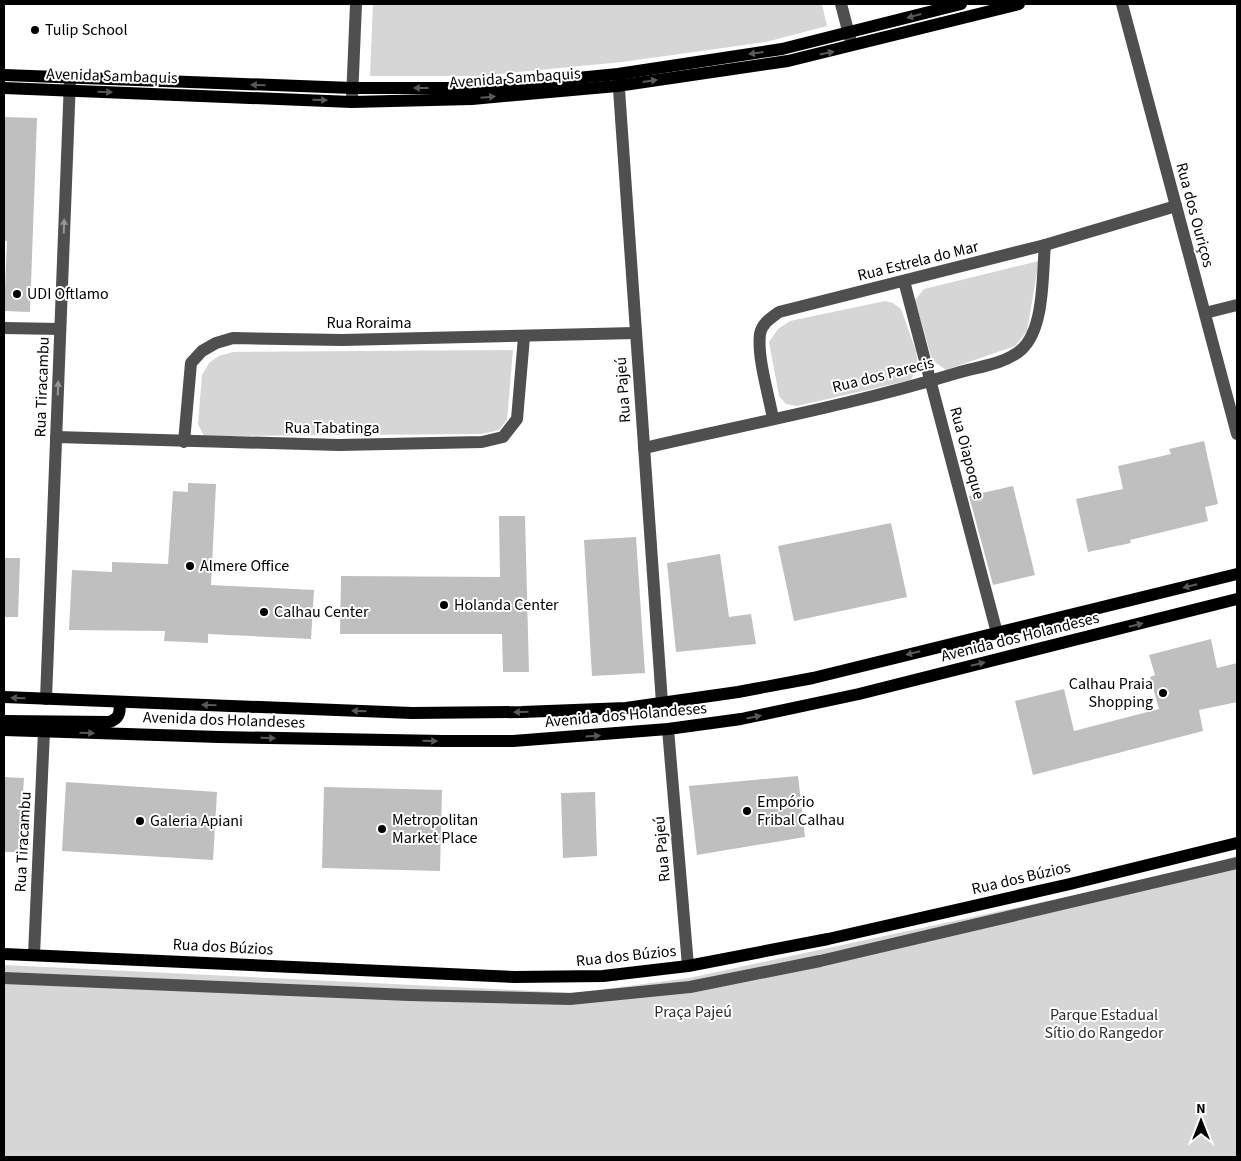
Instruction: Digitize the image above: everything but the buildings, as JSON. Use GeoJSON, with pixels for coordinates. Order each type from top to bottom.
{"type":"FeatureCollection","features":[{"type":"Feature","properties":{"kind":"main road","name":"Avenida Sambaquis"},"geometry":{"type":"LineString","coordinates":[[4,74],[352,88],[476,88],[618,80],[782,49],[962,4]]}},
{"type":"Feature","properties":{"kind":"main road","name":"Avenida Sambaquis"},"geometry":{"type":"LineString","coordinates":[[4,88],[352,102],[472,98],[788,61],[852,47],[1020,4]]}},
{"type":"Feature","properties":{"kind":"main road","name":"Avenida dos Holandeses"},"geometry":{"type":"LineString","coordinates":[[4,697],[412,713],[522,712],[626,708],[812,678],[1237,574]]}},
{"type":"Feature","properties":{"kind":"main road","name":"Avenida dos Holandeses"},"geometry":{"type":"LineString","coordinates":[[4,730],[228,738],[513,741],[668,729],[741,719],[859,694],[1237,600]]}},
{"type":"Feature","properties":{"kind":"main road"},"geometry":{"type":"LineString","coordinates":[[4,721],[109,722],[116,720],[119,715],[120,702]]}},
{"type":"Feature","properties":{"kind":"main road","name":"Rua dos Búzios"},"geometry":{"type":"LineString","coordinates":[[4,954],[561,978],[620,975],[688,966],[828,939],[1070,884],[1237,843]]}},
{"type":"Feature","properties":{"kind":"street"},"geometry":{"type":"LineString","coordinates":[[352,102],[356,4]]}},
{"type":"Feature","properties":{"kind":"street"},"geometry":{"type":"LineString","coordinates":[[841,4],[852,47]]}},
{"type":"Feature","properties":{"kind":"street","name":"Rua dos Ouriços"},"geometry":{"type":"LineString","coordinates":[[1122,4],[1237,434]]}},
{"type":"Feature","properties":{"kind":"street","name":"Rua Tiracambu"},"geometry":{"type":"LineString","coordinates":[[46,699],[70,77]]}},
{"type":"Feature","properties":{"kind":"street","name":"Rua Pajeú"},"geometry":{"type":"LineString","coordinates":[[618,80],[662,703]]}},
{"type":"Feature","properties":{"kind":"street","name":"Rua Estrela do Mar"},"geometry":{"type":"LineString","coordinates":[[773,419],[761,352],[760,334],[766,321],[780,312],[1045,245],[1176,206]]}},
{"type":"Feature","properties":{"kind":"street","name":"Rua dos Parecis"},"geometry":{"type":"LineString","coordinates":[[644,448],[931,381],[1004,359],[1020,350],[1031,338],[1038,319],[1045,245]]}},
{"type":"Feature","properties":{"kind":"street","name":"Rua Oiapoque"},"geometry":{"type":"LineString","coordinates":[[904,281],[997,633]]}},
{"type":"Feature","properties":{"kind":"street"},"geometry":{"type":"LineString","coordinates":[[1205,313],[1237,305]]}},
{"type":"Feature","properties":{"kind":"street"},"geometry":{"type":"LineString","coordinates":[[4,328],[60,330]]}},
{"type":"Feature","properties":{"kind":"street","name":"Rua Roraima"},"geometry":{"type":"LineString","coordinates":[[184,442],[191,363],[202,351],[216,343],[233,338],[342,340],[635,334]]}},
{"type":"Feature","properties":{"kind":"street","name":"Rua Tabatinga"},"geometry":{"type":"LineString","coordinates":[[56,437],[184,442],[358,444],[482,442],[503,437],[517,419],[524,337]]}},
{"type":"Feature","properties":{"kind":"street","name":"Rua Pajeú"},"geometry":{"type":"LineString","coordinates":[[668,729],[688,966]]}},
{"type":"Feature","properties":{"kind":"street","name":"Rua Tiracambu"},"geometry":{"type":"LineString","coordinates":[[34,955],[44,731]]}},
{"type":"Feature","properties":{"kind":"street"},"geometry":{"type":"LineString","coordinates":[[4,978],[409,996],[570,999],[690,987],[820,962],[1237,863]]}},
{"type":"Feature","properties":{"kind":"green space"},"geometry":{"type":"Polygon","coordinates":[[[373,4],[822,4],[827,26],[766,42],[622,62],[478,76],[370,76],[373,4]]]}},
{"type":"Feature","properties":{"kind":"green space"},"geometry":{"type":"Polygon","coordinates":[[[1039,261],[1027,331],[1015,346],[946,370],[936,363],[931,356],[915,300],[924,289],[1039,261]]]}},
{"type":"Feature","properties":{"kind":"green space"},"geometry":{"type":"Polygon","coordinates":[[[885,301],[893,303],[901,309],[916,351],[918,365],[911,380],[797,406],[786,404],[779,396],[769,342],[778,329],[790,321],[885,301]]]}},
{"type":"Feature","properties":{"kind":"green space"},"geometry":{"type":"Polygon","coordinates":[[[513,350],[507,420],[499,430],[482,434],[204,436],[198,424],[202,375],[209,363],[219,356],[233,352],[513,350]]]}},
{"type":"Feature","properties":{"kind":"green space","name":"Parque Estadual Sítio do Rangedor"},"geometry":{"type":"Polygon","coordinates":[[[1237,856],[1237,1157],[4,1157],[4,965],[575,993],[689,978],[1154,878],[1237,856]]]}},
{"type":"Feature","properties":{"kind":"place","name":"Tulip School"},"geometry":{"type":"Point","coordinates":[35,30]}},
{"type":"Feature","properties":{"kind":"place","name":"UDI Oftlamo"},"geometry":{"type":"Point","coordinates":[17,294]}},
{"type":"Feature","properties":{"kind":"place","name":"Almere Office"},"geometry":{"type":"Point","coordinates":[190,566]}},
{"type":"Feature","properties":{"kind":"place","name":"Holanda Center"},"geometry":{"type":"Point","coordinates":[444,605]}},
{"type":"Feature","properties":{"kind":"place","name":"Calhau Center"},"geometry":{"type":"Point","coordinates":[264,612]}},
{"type":"Feature","properties":{"kind":"place","name":"Calhau Praia Shopping"},"geometry":{"type":"Point","coordinates":[1163,693]}},
{"type":"Feature","properties":{"kind":"place","name":"Empório Fribal Calhau"},"geometry":{"type":"Point","coordinates":[747,811]}},
{"type":"Feature","properties":{"kind":"place","name":"Galeria Apiani"},"geometry":{"type":"Point","coordinates":[140,821]}},
{"type":"Feature","properties":{"kind":"place","name":"Metropolitan Market Place"},"geometry":{"type":"Point","coordinates":[382,829]}},
{"type":"Feature","properties":{"kind":"park label","name":"Praça Pajeú"},"geometry":{"type":"Point","coordinates":[693,1012]}}]}
